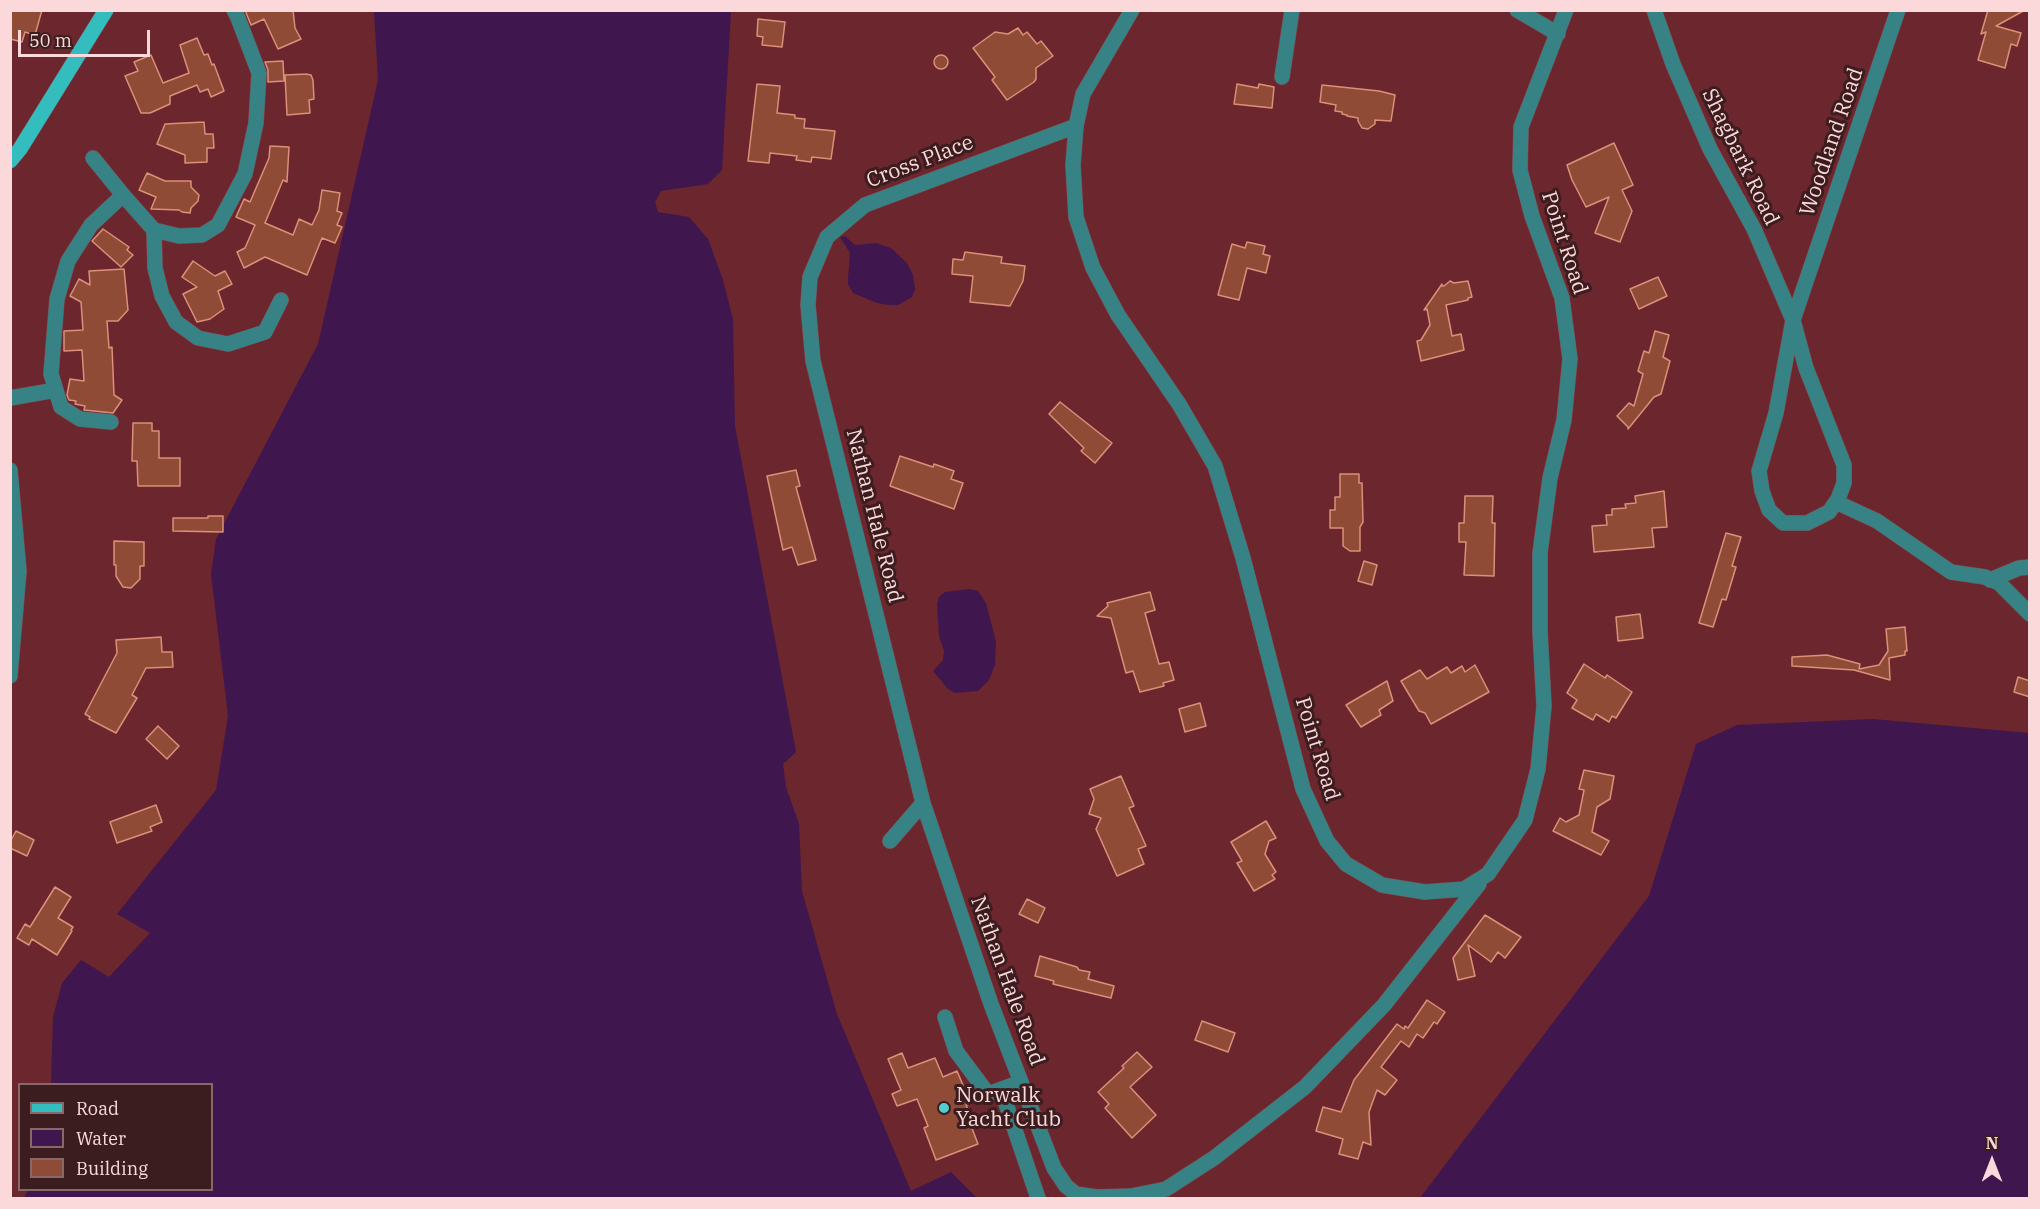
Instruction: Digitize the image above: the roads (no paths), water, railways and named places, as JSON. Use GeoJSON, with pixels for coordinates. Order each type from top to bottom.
{"type":"FeatureCollection","features":[{"type":"Feature","properties":{"kind":"main road"},"geometry":{"type":"LineString","coordinates":[[10,160],[20,149],[106,10]]}},
{"type":"Feature","properties":{"kind":"street"},"geometry":{"type":"LineString","coordinates":[[93,158],[154,230],[179,236],[201,235],[218,225],[246,174],[256,123],[259,73],[234,10]]}},
{"type":"Feature","properties":{"kind":"street","name":"Point Road"},"geometry":{"type":"LineString","coordinates":[[1132,10],[1083,94],[1076,126],[1073,165],[1076,217],[1092,268],[1118,315],[1179,404],[1215,466],[1243,558],[1303,789],[1327,841],[1346,864],[1382,885],[1425,892],[1464,889],[1488,874],[1525,820],[1538,769],[1544,706],[1540,631],[1540,553],[1550,478],[1564,420],[1570,359],[1562,298],[1532,216],[1520,170],[1521,127],[1566,10]]}},
{"type":"Feature","properties":{"kind":"street"},"geometry":{"type":"LineString","coordinates":[[1281,77],[1292,10]]}},
{"type":"Feature","properties":{"kind":"street"},"geometry":{"type":"LineString","coordinates":[[1516,10],[1558,34]]}},
{"type":"Feature","properties":{"kind":"street","name":"Shagbark Road"},"geometry":{"type":"LineString","coordinates":[[1654,10],[1673,64],[1710,149],[1754,229],[1793,320],[1806,368],[1844,465],[1844,483],[1836,502]]}},
{"type":"Feature","properties":{"kind":"street","name":"Woodland Road"},"geometry":{"type":"LineString","coordinates":[[1793,320],[1898,10]]}},
{"type":"Feature","properties":{"kind":"street","name":"Cross Place"},"geometry":{"type":"LineString","coordinates":[[810,277],[827,237],[865,204],[1076,126]]}},
{"type":"Feature","properties":{"kind":"street"},"geometry":{"type":"LineString","coordinates":[[111,422],[80,419],[61,407],[51,374],[57,299],[68,261],[91,225],[123,195]]}},
{"type":"Feature","properties":{"kind":"street"},"geometry":{"type":"LineString","coordinates":[[154,230],[155,268],[162,296],[176,322],[198,338],[228,344],[265,332],[281,300]]}},
{"type":"Feature","properties":{"kind":"street","name":"Nathan Hale Road"},"geometry":{"type":"LineString","coordinates":[[810,277],[808,305],[813,361],[923,803],[991,1004],[1054,1168],[1076,1196],[1131,1196],[1166,1189],[1214,1158],[1305,1087],[1384,1005],[1488,874]]}},
{"type":"Feature","properties":{"kind":"street"},"geometry":{"type":"LineString","coordinates":[[1793,320],[1776,412],[1759,471],[1762,491],[1769,510],[1783,523],[1807,523],[1829,512],[1836,502],[1877,521],[1951,572],[1990,579],[1999,583],[2030,614]]}},
{"type":"Feature","properties":{"kind":"street"},"geometry":{"type":"LineString","coordinates":[[10,398],[56,390]]}},
{"type":"Feature","properties":{"kind":"street"},"geometry":{"type":"LineString","coordinates":[[10,470],[19,571],[10,676]]}},
{"type":"Feature","properties":{"kind":"street"},"geometry":{"type":"LineString","coordinates":[[1990,579],[2019,568],[2030,567]]}},
{"type":"Feature","properties":{"kind":"street"},"geometry":{"type":"LineString","coordinates":[[890,841],[923,803]]}},
{"type":"Feature","properties":{"kind":"street"},"geometry":{"type":"LineString","coordinates":[[945,1017],[956,1051],[988,1094],[1022,1082]]}},
{"type":"Feature","properties":{"kind":"street"},"geometry":{"type":"LineString","coordinates":[[1001,1089],[1038,1198]]}},
{"type":"Feature","properties":{"kind":"water"},"geometry":{"type":"Polygon","coordinates":[[[374,11],[731,11],[722,170],[708,184],[661,191],[655,202],[658,212],[689,217],[708,239],[723,280],[733,319],[735,426],[796,752],[783,764],[786,787],[799,824],[802,891],[837,1014],[911,1191],[951,1172],[977,1198],[24,1198],[28,1191],[213,1191],[213,1083],[51,1083],[53,1017],[62,983],[81,960],[109,977],[150,933],[117,914],[216,790],[228,716],[211,574],[216,539],[318,344],[378,80],[374,11]]]}},
{"type":"Feature","properties":{"kind":"water"},"geometry":{"type":"Polygon","coordinates":[[[845,236],[855,245],[876,243],[891,248],[907,263],[913,275],[915,289],[912,297],[898,305],[888,305],[853,293],[848,284],[850,253],[840,237],[845,236]]]}},
{"type":"Feature","properties":{"kind":"water"},"geometry":{"type":"Polygon","coordinates":[[[970,589],[978,591],[986,603],[996,642],[995,665],[989,680],[978,691],[955,693],[948,689],[933,671],[943,660],[944,651],[939,636],[937,604],[939,597],[945,592],[970,589]]]}},
{"type":"Feature","properties":{"kind":"water"},"geometry":{"type":"Polygon","coordinates":[[[1873,719],[2029,733],[2029,1198],[1420,1198],[1649,896],[1696,744],[1737,725],[1873,719]]]}},
{"type":"Feature","properties":{"kind":"place","name":"Norwalk Yacht Club"},"geometry":{"type":"Point","coordinates":[944,1108]}}]}
